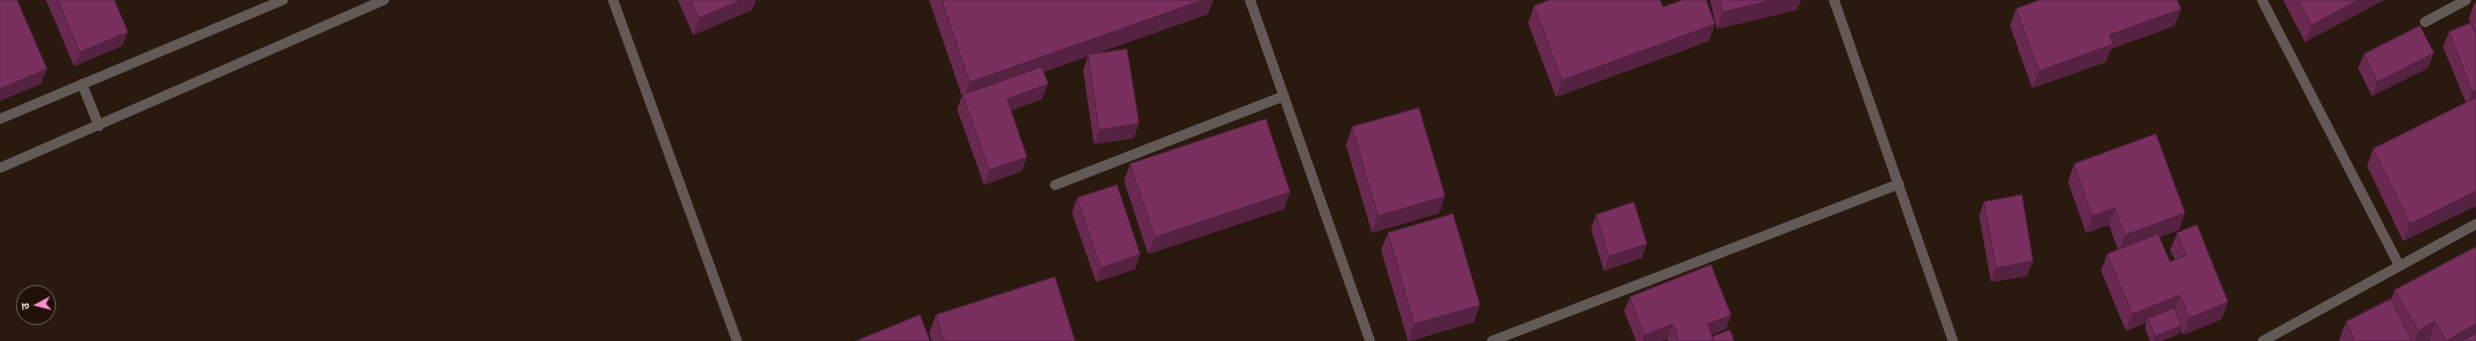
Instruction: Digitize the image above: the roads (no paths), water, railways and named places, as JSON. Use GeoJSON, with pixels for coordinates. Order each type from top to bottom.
{"type":"FeatureCollection","features":[{"type":"Feature","properties":{"kind":"street"},"geometry":{"type":"LineString","coordinates":[[0,119],[283,0]]}},
{"type":"Feature","properties":{"kind":"street"},"geometry":{"type":"LineString","coordinates":[[0,168],[99,126],[384,0]]}},
{"type":"Feature","properties":{"kind":"street"},"geometry":{"type":"LineString","coordinates":[[613,0],[737,341]]}},
{"type":"Feature","properties":{"kind":"street"},"geometry":{"type":"LineString","coordinates":[[1250,0],[1370,341]]}},
{"type":"Feature","properties":{"kind":"street"},"geometry":{"type":"LineString","coordinates":[[1834,0],[1953,341]]}},
{"type":"Feature","properties":{"kind":"street"},"geometry":{"type":"LineString","coordinates":[[2262,0],[2399,265]]}},
{"type":"Feature","properties":{"kind":"street"},"geometry":{"type":"LineString","coordinates":[[2425,22],[2466,0]]}},
{"type":"Feature","properties":{"kind":"street"},"geometry":{"type":"LineString","coordinates":[[82,84],[99,126]]}},
{"type":"Feature","properties":{"kind":"street"},"geometry":{"type":"LineString","coordinates":[[1055,185],[1284,96]]}},
{"type":"Feature","properties":{"kind":"street"},"geometry":{"type":"LineString","coordinates":[[1492,341],[1899,184]]}},
{"type":"Feature","properties":{"kind":"street"},"geometry":{"type":"LineString","coordinates":[[2263,341],[2476,224]]}}]}
